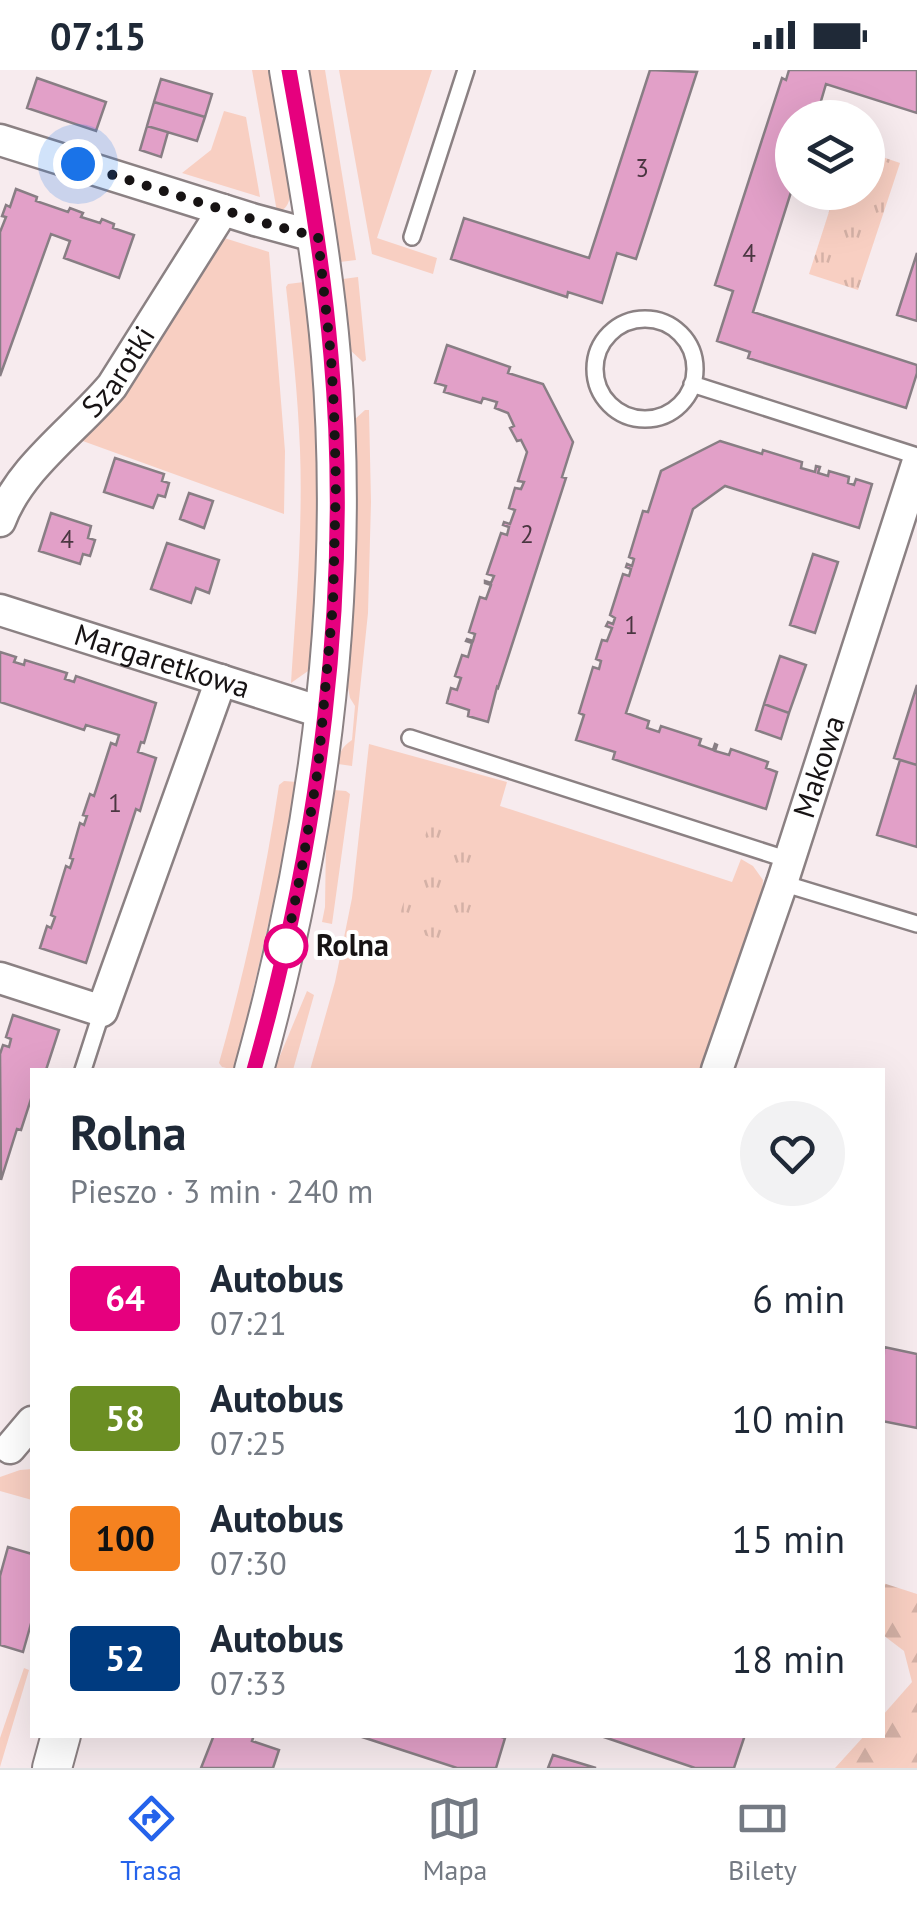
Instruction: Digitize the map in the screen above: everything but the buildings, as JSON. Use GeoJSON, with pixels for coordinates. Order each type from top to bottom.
{"type":"FeatureCollection","features":[{"type":"Feature","properties":{"kind":"street"},"geometry":{"type":"LineString","coordinates":[[255,1068],[302,867],[324,713],[333,604],[336,483],[331,356],[318,237],[289,70]]}},
{"type":"Feature","properties":{"kind":"street"},"geometry":{"type":"LineString","coordinates":[[0,140],[318,237]]}},
{"type":"Feature","properties":{"kind":"street","name":"Szarotki"},"geometry":{"type":"LineString","coordinates":[[0,521],[27,474],[112,386],[223,210]]}},
{"type":"Feature","properties":{"kind":"street","name":"Makowa"},"geometry":{"type":"LineString","coordinates":[[718,1068],[786,872],[917,460]]}},
{"type":"Feature","properties":{"kind":"street","name":"Margaretkowa"},"geometry":{"type":"LineString","coordinates":[[0,610],[324,713]]}},
{"type":"Feature","properties":{"kind":"street"},"geometry":{"type":"LineString","coordinates":[[0,978],[102,1011],[220,680]]}},
{"type":"Feature","properties":{"kind":"street"},"geometry":{"type":"LineString","coordinates":[[14,1448],[30,1425]]}},
{"type":"Feature","properties":{"kind":"street"},"geometry":{"type":"LineString","coordinates":[[52,1768],[61,1738]]}},
{"type":"Feature","properties":{"kind":"lane"},"geometry":{"type":"LineString","coordinates":[[412,236],[466,70]]}},
{"type":"Feature","properties":{"kind":"lane"},"geometry":{"type":"LineString","coordinates":[[643,318],[656,320],[678,331],[686,340],[694,364],[692,384],[676,408],[665,414],[628,416],[600,392],[595,367],[601,344],[619,326],[643,318]]}},
{"type":"Feature","properties":{"kind":"lane"},"geometry":{"type":"LineString","coordinates":[[692,384],[917,460]]}},
{"type":"Feature","properties":{"kind":"lane"},"geometry":{"type":"LineString","coordinates":[[410,738],[786,872],[917,924]]}},
{"type":"Feature","properties":{"kind":"lane"},"geometry":{"type":"LineString","coordinates":[[84,1068],[102,1011]]}},
{"type":"Feature","properties":{"kind":"green space"},"geometry":{"type":"Polygon","coordinates":[[[252,70],[269,70],[291,190],[286,207],[277,212],[252,70]]]}},
{"type":"Feature","properties":{"kind":"green space"},"geometry":{"type":"Polygon","coordinates":[[[308,70],[325,70],[356,260],[340,262],[308,70]]]}},
{"type":"Feature","properties":{"kind":"green space"},"geometry":{"type":"Polygon","coordinates":[[[339,70],[432,70],[377,238],[437,258],[433,274],[372,254],[339,70]]]}},
{"type":"Feature","properties":{"kind":"green space"},"geometry":{"type":"Polygon","coordinates":[[[224,111],[246,117],[260,197],[182,173],[211,150],[224,111]]]}},
{"type":"Feature","properties":{"kind":"green space"},"geometry":{"type":"Polygon","coordinates":[[[885,158],[900,163],[885,208],[885,158]]]}},
{"type":"Feature","properties":{"kind":"green space"},"geometry":{"type":"Polygon","coordinates":[[[830,210],[884,210],[858,290],[809,274],[830,210]]]}},
{"type":"Feature","properties":{"kind":"green space"},"geometry":{"type":"Polygon","coordinates":[[[218,236],[269,252],[285,451],[284,514],[80,440],[218,236]]]}},
{"type":"Feature","properties":{"kind":"green space"},"geometry":{"type":"Polygon","coordinates":[[[358,277],[366,360],[363,362],[349,349],[343,279],[358,277]]]}},
{"type":"Feature","properties":{"kind":"green space"},"geometry":{"type":"Polygon","coordinates":[[[304,282],[317,408],[318,530],[311,665],[291,683],[301,479],[286,287],[304,282]]]}},
{"type":"Feature","properties":{"kind":"green space"},"geometry":{"type":"Polygon","coordinates":[[[369,410],[371,502],[368,613],[352,766],[338,764],[342,750],[352,740],[355,706],[346,677],[354,612],[354,420],[369,410]]]}},
{"type":"Feature","properties":{"kind":"green space"},"geometry":{"type":"Polygon","coordinates":[[[369,744],[507,782],[500,806],[732,882],[741,859],[753,866],[763,880],[702,1068],[311,1068],[335,982],[352,898],[369,744]]]}},
{"type":"Feature","properties":{"kind":"green space"},"geometry":{"type":"Polygon","coordinates":[[[284,781],[297,782],[235,1068],[226,1068],[219,1063],[254,925],[279,785],[284,781]]]}},
{"type":"Feature","properties":{"kind":"green space"},"geometry":{"type":"Polygon","coordinates":[[[334,790],[350,794],[332,924],[322,922],[326,841],[334,790]]]}},
{"type":"Feature","properties":{"kind":"green space"},"geometry":{"type":"Polygon","coordinates":[[[429,824],[491,844],[458,946],[396,926],[429,824]]]}},
{"type":"Feature","properties":{"kind":"green space"},"geometry":{"type":"Polygon","coordinates":[[[307,991],[314,995],[294,1068],[275,1068],[307,991]]]}},
{"type":"Feature","properties":{"kind":"green space"},"geometry":{"type":"Polygon","coordinates":[[[30,1469],[30,1499],[0,1491],[0,1477],[30,1469]]]}},
{"type":"Feature","properties":{"kind":"green space"},"geometry":{"type":"Polygon","coordinates":[[[885,1584],[917,1594],[917,1768],[835,1768],[862,1738],[885,1738],[885,1713],[912,1682],[904,1651],[885,1637],[885,1584]]]}},
{"type":"Feature","properties":{"kind":"green space"},"geometry":{"type":"Polygon","coordinates":[[[24,1668],[29,1670],[0,1767],[0,1738],[24,1668]]]}},
{"type":"Feature","properties":{"kind":"bus line","name":"64"},"geometry":{"type":"LineString","coordinates":[[255,1068],[286,946],[318,769],[335,556],[331,356],[318,237],[289,70]]}},
{"type":"Feature","properties":{"kind":"place","name":"Rolna"},"geometry":{"type":"Point","coordinates":[286,946]}},
{"type":"Feature","properties":{"kind":"route"},"geometry":{"type":"LineString","coordinates":[[78,164],[318,237],[334,410],[333,604],[318,769],[286,946]]}}]}
